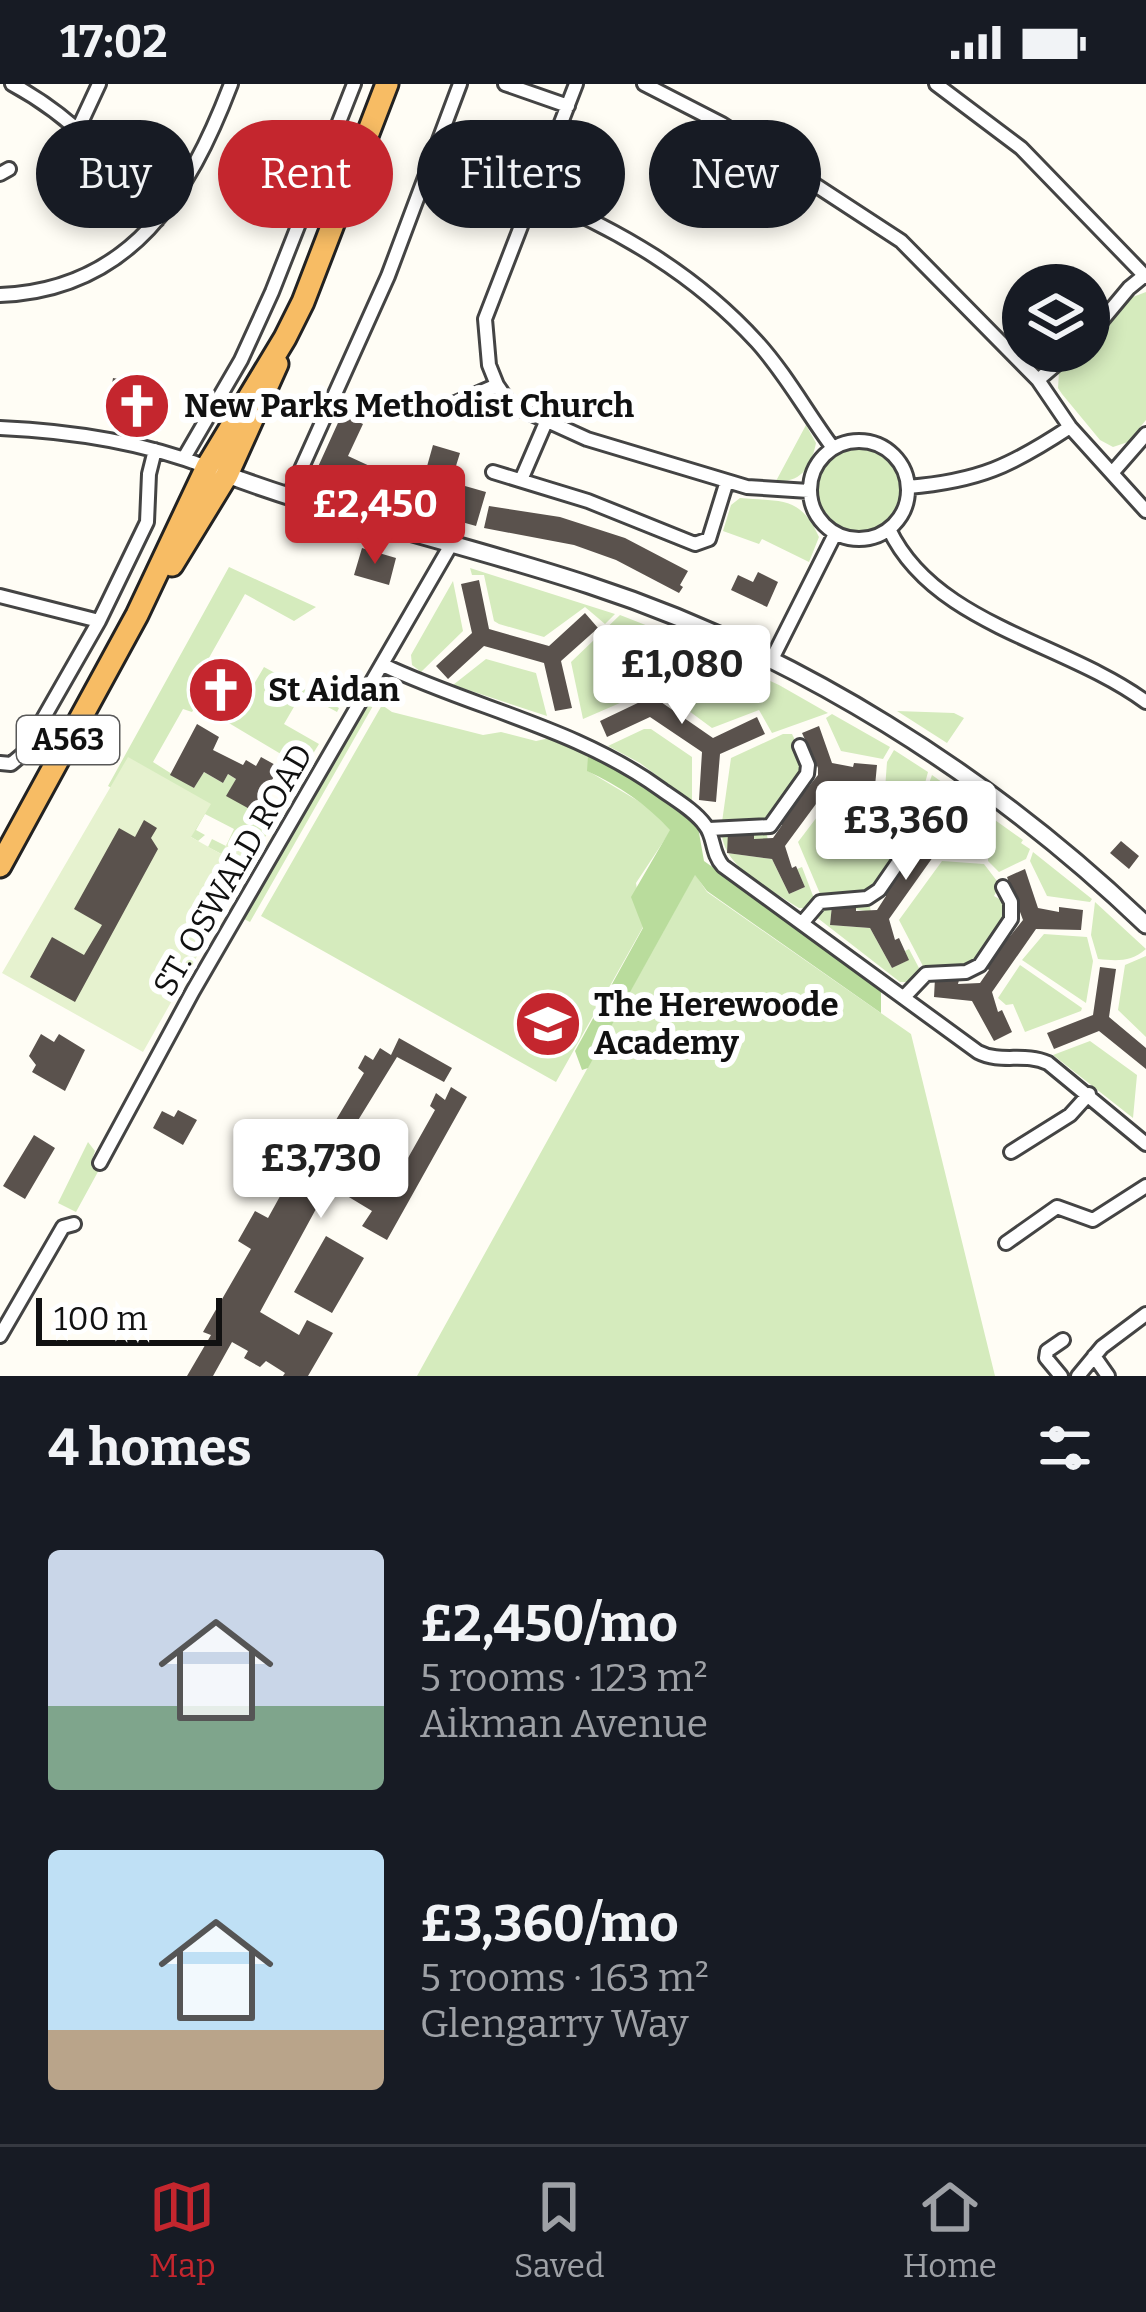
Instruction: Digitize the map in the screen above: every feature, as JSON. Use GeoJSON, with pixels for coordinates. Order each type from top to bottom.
{"type":"FeatureCollection","features":[{"type":"Feature","properties":{"kind":"highway","name":"A563"},"geometry":{"type":"LineString","coordinates":[[0,866],[217,471],[268,391],[386,84]]}},
{"type":"Feature","properties":{"kind":"street"},"geometry":{"type":"LineString","coordinates":[[12,84],[67,120]]}},
{"type":"Feature","properties":{"kind":"street"},"geometry":{"type":"LineString","coordinates":[[83,120],[100,84]]}},
{"type":"Feature","properties":{"kind":"street"},"geometry":{"type":"LineString","coordinates":[[194,172],[231,84]]}},
{"type":"Feature","properties":{"kind":"street"},"geometry":{"type":"LineString","coordinates":[[184,458],[241,360],[272,292],[354,84]]}},
{"type":"Feature","properties":{"kind":"street"},"geometry":{"type":"LineString","coordinates":[[289,496],[388,276],[460,84]]}},
{"type":"Feature","properties":{"kind":"street"},"geometry":{"type":"LineString","coordinates":[[505,84],[568,106]]}},
{"type":"Feature","properties":{"kind":"street"},"geometry":{"type":"LineString","coordinates":[[563,120],[576,84]]}},
{"type":"Feature","properties":{"kind":"street"},"geometry":{"type":"LineString","coordinates":[[644,84],[722,124],[901,241],[1038,380],[1070,427],[1146,512]]}},
{"type":"Feature","properties":{"kind":"street"},"geometry":{"type":"LineString","coordinates":[[936,84],[1021,148],[1145,276],[1110,311]]}},
{"type":"Feature","properties":{"kind":"street"},"geometry":{"type":"LineString","coordinates":[[0,296],[54,288],[98,268],[149,228]]}},
{"type":"Feature","properties":{"kind":"street"},"geometry":{"type":"LineString","coordinates":[[522,228],[485,319],[489,365],[510,404],[587,439],[728,482],[809,491]]}},
{"type":"Feature","properties":{"kind":"street"},"geometry":{"type":"LineString","coordinates":[[610,228],[713,298],[760,345],[832,448]]}},
{"type":"Feature","properties":{"kind":"street"},"geometry":{"type":"LineString","coordinates":[[1038,380],[1047,372]]}},
{"type":"Feature","properties":{"kind":"street"},"geometry":{"type":"LineString","coordinates":[[436,411],[497,385]]}},
{"type":"Feature","properties":{"kind":"street"},"geometry":{"type":"LineString","coordinates":[[521,481],[546,422]]}},
{"type":"Feature","properties":{"kind":"street"},"geometry":{"type":"LineString","coordinates":[[908,487],[976,478],[1021,459],[1070,427]]}},
{"type":"Feature","properties":{"kind":"street"},"geometry":{"type":"LineString","coordinates":[[0,428],[42,430],[155,450],[289,496],[631,599],[771,661],[903,734],[1005,805],[1146,925]]}},
{"type":"Feature","properties":{"kind":"street"},"geometry":{"type":"LineString","coordinates":[[1112,472],[1146,434]]}},
{"type":"Feature","properties":{"kind":"street"},"geometry":{"type":"LineString","coordinates":[[854,441],[886,449],[902,466],[908,487],[906,506],[889,530],[857,540],[836,534],[816,516],[809,491],[815,466],[832,448],[854,441]]}},
{"type":"Feature","properties":{"kind":"street"},"geometry":{"type":"LineString","coordinates":[[0,763],[11,764],[22,754],[99,621],[147,522],[155,450]]}},
{"type":"Feature","properties":{"kind":"street"},"geometry":{"type":"LineString","coordinates":[[493,472],[588,502],[695,544],[709,538],[728,482]]}},
{"type":"Feature","properties":{"kind":"street"},"geometry":{"type":"LineString","coordinates":[[889,530],[900,553],[939,593],[1079,662],[1146,702]]}},
{"type":"Feature","properties":{"kind":"street"},"geometry":{"type":"LineString","coordinates":[[771,661],[836,534]]}},
{"type":"Feature","properties":{"kind":"street","name":"ST. OSWALD ROAD"},"geometry":{"type":"LineString","coordinates":[[100,1163],[452,542]]}},
{"type":"Feature","properties":{"kind":"street"},"geometry":{"type":"LineString","coordinates":[[0,596],[99,621]]}},
{"type":"Feature","properties":{"kind":"street"},"geometry":{"type":"LineString","coordinates":[[383,664],[426,685],[536,721],[649,780],[709,829],[714,856],[723,866],[978,1052],[988,1058],[1038,1058],[1089,1094],[1146,1144]]}},
{"type":"Feature","properties":{"kind":"street"},"geometry":{"type":"LineString","coordinates":[[709,829],[770,826],[807,774],[800,746]]}},
{"type":"Feature","properties":{"kind":"street"},"geometry":{"type":"LineString","coordinates":[[803,922],[821,902],[867,898],[879,890],[908,848],[909,834],[900,812]]}},
{"type":"Feature","properties":{"kind":"street"},"geometry":{"type":"LineString","coordinates":[[905,996],[926,974],[966,972],[980,965],[1011,919],[1011,902],[1003,887]]}},
{"type":"Feature","properties":{"kind":"street"},"geometry":{"type":"LineString","coordinates":[[1011,1152],[1070,1115],[1089,1094]]}},
{"type":"Feature","properties":{"kind":"street"},"geometry":{"type":"LineString","coordinates":[[1006,1243],[1057,1208],[1093,1220],[1146,1186]]}},
{"type":"Feature","properties":{"kind":"street"},"geometry":{"type":"LineString","coordinates":[[0,1336],[63,1227],[74,1224]]}},
{"type":"Feature","properties":{"kind":"street"},"geometry":{"type":"LineString","coordinates":[[1078,1376],[1094,1356],[1146,1314]]}},
{"type":"Feature","properties":{"kind":"street"},"geometry":{"type":"LineString","coordinates":[[1061,1376],[1046,1358],[1063,1340]]}},
{"type":"Feature","properties":{"kind":"street"},"geometry":{"type":"LineString","coordinates":[[1094,1356],[1108,1376]]}},
{"type":"Feature","properties":{"kind":"green space"},"geometry":{"type":"Polygon","coordinates":[[[1146,292],[1146,420],[1128,442],[1113,447],[1100,440],[1062,394],[1059,372],[1110,372],[1110,321],[1130,298],[1146,292]]]}},
{"type":"Feature","properties":{"kind":"green space"},"geometry":{"type":"Polygon","coordinates":[[[806,425],[816,443],[808,466],[792,479],[776,481],[806,425]]]}},
{"type":"Feature","properties":{"kind":"green space"},"geometry":{"type":"Polygon","coordinates":[[[859,447],[889,459],[901,489],[889,519],[859,531],[829,519],[817,489],[829,459],[859,447]]]}},
{"type":"Feature","properties":{"kind":"green space"},"geometry":{"type":"Polygon","coordinates":[[[740,498],[788,503],[804,514],[819,537],[809,562],[762,539],[759,544],[723,531],[731,505],[740,498]]]}},
{"type":"Feature","properties":{"kind":"green space"},"geometry":{"type":"Polygon","coordinates":[[[229,567],[316,607],[294,621],[245,594],[192,688],[237,713],[264,667],[339,708],[337,712],[302,693],[284,724],[319,744],[301,766],[197,704],[192,712],[183,709],[153,762],[194,788],[204,772],[223,783],[228,774],[236,779],[227,796],[275,819],[248,868],[208,847],[212,839],[226,846],[234,829],[205,814],[196,830],[205,835],[198,841],[108,786],[229,567]]]}},
{"type":"Feature","properties":{"kind":"green space"},"geometry":{"type":"Polygon","coordinates":[[[470,568],[615,614],[605,624],[585,607],[544,637],[499,624],[494,621],[484,575],[472,575],[470,568]]]}},
{"type":"Feature","properties":{"kind":"green space"},"geometry":{"type":"Polygon","coordinates":[[[453,581],[463,631],[421,672],[412,665],[411,655],[453,581]]]}},
{"type":"Feature","properties":{"kind":"green space"},"geometry":{"type":"Polygon","coordinates":[[[620,615],[671,635],[671,644],[642,646],[636,696],[583,719],[571,662],[620,615]]]}},
{"type":"Feature","properties":{"kind":"green space"},"geometry":{"type":"Polygon","coordinates":[[[675,638],[828,713],[772,733],[759,710],[712,728],[670,697],[675,638]]]}},
{"type":"Feature","properties":{"kind":"green space"},"geometry":{"type":"Polygon","coordinates":[[[486,659],[536,673],[547,716],[453,685],[486,659]]]}},
{"type":"Feature","properties":{"kind":"green space"},"geometry":{"type":"Polygon","coordinates":[[[377,687],[382,690],[250,922],[244,919],[377,687]]]}},
{"type":"Feature","properties":{"kind":"green space"},"geometry":{"type":"Polygon","coordinates":[[[382,705],[392,712],[483,735],[501,732],[536,741],[550,738],[588,756],[588,771],[650,808],[671,830],[636,883],[643,927],[556,1082],[261,916],[382,705]]]}},
{"type":"Feature","properties":{"kind":"green space"},"geometry":{"type":"Polygon","coordinates":[[[897,711],[954,713],[964,718],[947,743],[897,711]]]}},
{"type":"Feature","properties":{"kind":"green space"},"geometry":{"type":"Polygon","coordinates":[[[832,714],[890,747],[883,759],[841,751],[826,718],[832,714]]]}},
{"type":"Feature","properties":{"kind":"green space"},"geometry":{"type":"Polygon","coordinates":[[[644,729],[692,757],[692,802],[640,763],[608,746],[644,729]]]}},
{"type":"Feature","properties":{"kind":"green space"},"geometry":{"type":"Polygon","coordinates":[[[792,734],[793,750],[801,753],[805,772],[767,821],[722,822],[731,758],[792,734]]]}},
{"type":"Feature","properties":{"kind":"green space"},"geometry":{"type":"Polygon","coordinates":[[[894,750],[928,772],[924,787],[897,799],[885,789],[887,762],[894,750]]]}},
{"type":"Feature","properties":{"kind":"green space"},"geometry":{"type":"Polygon","coordinates":[[[588,756],[633,777],[698,827],[704,861],[881,987],[881,1013],[707,891],[695,875],[588,1068],[582,1070],[575,1051],[643,928],[631,897],[670,830],[632,796],[587,771],[588,756]]]}},
{"type":"Feature","properties":{"kind":"green space"},"geometry":{"type":"Polygon","coordinates":[[[128,757],[211,804],[191,837],[221,854],[235,830],[266,834],[143,1052],[2,973],[128,757]]]}},
{"type":"Feature","properties":{"kind":"green space"},"geometry":{"type":"Polygon","coordinates":[[[932,775],[1023,840],[1030,849],[1026,859],[999,872],[988,861],[989,831],[944,824],[927,789],[932,775]]]}},
{"type":"Feature","properties":{"kind":"green space"},"geometry":{"type":"Polygon","coordinates":[[[839,788],[886,798],[897,811],[893,821],[903,825],[903,847],[875,888],[859,895],[821,896],[798,842],[839,788]]]}},
{"type":"Feature","properties":{"kind":"green space"},"geometry":{"type":"Polygon","coordinates":[[[727,830],[766,831],[768,840],[729,833],[727,851],[722,836],[727,830]]]}},
{"type":"Feature","properties":{"kind":"green space"},"geometry":{"type":"Polygon","coordinates":[[[1033,852],[1090,902],[1047,896],[1030,861],[1033,852]]]}},
{"type":"Feature","properties":{"kind":"green space"},"geometry":{"type":"Polygon","coordinates":[[[729,853],[772,859],[789,894],[805,887],[797,869],[802,867],[815,901],[809,908],[799,908],[752,878],[729,853]]]}},
{"type":"Feature","properties":{"kind":"green space"},"geometry":{"type":"Polygon","coordinates":[[[942,861],[984,864],[1000,885],[994,896],[1007,903],[1006,911],[993,941],[972,964],[924,968],[899,920],[942,861]]]}},
{"type":"Feature","properties":{"kind":"green space"},"geometry":{"type":"Polygon","coordinates":[[[695,874],[707,892],[911,1034],[995,1376],[417,1376],[695,874]]]}},
{"type":"Feature","properties":{"kind":"green space"},"geometry":{"type":"Polygon","coordinates":[[[869,902],[871,912],[832,905],[830,925],[870,928],[892,968],[908,960],[905,951],[909,949],[919,968],[909,982],[900,982],[815,916],[827,904],[869,902]]]}},
{"type":"Feature","properties":{"kind":"green space"},"geometry":{"type":"Polygon","coordinates":[[[1095,902],[1146,949],[1124,960],[1098,959],[1091,935],[1095,902]]]}},
{"type":"Feature","properties":{"kind":"green space"},"geometry":{"type":"Polygon","coordinates":[[[1044,934],[1087,937],[1093,961],[1086,1003],[1022,960],[1044,934]]]}},
{"type":"Feature","properties":{"kind":"green space"},"geometry":{"type":"Polygon","coordinates":[[[1146,956],[1146,1037],[1118,1010],[1125,965],[1146,956]]]}},
{"type":"Feature","properties":{"kind":"green space"},"geometry":{"type":"Polygon","coordinates":[[[1020,965],[1081,1011],[1025,1032],[1013,1004],[998,998],[1020,965]]]}},
{"type":"Feature","properties":{"kind":"green space"},"geometry":{"type":"Polygon","coordinates":[[[1090,1041],[1137,1075],[1133,1118],[1053,1055],[1090,1041]]]}},
{"type":"Feature","properties":{"kind":"green space"},"geometry":{"type":"Polygon","coordinates":[[[88,1142],[95,1151],[91,1162],[100,1168],[76,1212],[58,1203],[88,1142]]]}},
{"type":"Feature","properties":{"kind":"building","name":"New Parks Methodist Church"},"geometry":{"type":"Polygon","coordinates":[[[113,378],[168,394],[162,428],[106,419],[113,378]]]}},
{"type":"Feature","properties":{"kind":"building"},"geometry":{"type":"Polygon","coordinates":[[[342,414],[363,424],[348,456],[374,468],[365,490],[317,469],[342,414]]]}},
{"type":"Feature","properties":{"kind":"building"},"geometry":{"type":"Polygon","coordinates":[[[433,445],[460,453],[451,482],[486,492],[476,526],[415,509],[433,445]]]}},
{"type":"Feature","properties":{"kind":"building"},"geometry":{"type":"Polygon","coordinates":[[[489,506],[560,517],[625,538],[688,571],[683,587],[679,593],[616,560],[574,545],[484,528],[489,506]]]}},
{"type":"Feature","properties":{"kind":"building"},"geometry":{"type":"Polygon","coordinates":[[[362,548],[396,558],[389,585],[354,575],[362,548]]]}},
{"type":"Feature","properties":{"kind":"building"},"geometry":{"type":"Polygon","coordinates":[[[758,572],[778,582],[767,607],[731,590],[738,575],[753,582],[758,572]]]}},
{"type":"Feature","properties":{"kind":"building"},"geometry":{"type":"Polygon","coordinates":[[[479,580],[489,629],[549,646],[585,613],[598,628],[561,661],[572,708],[555,711],[544,663],[484,646],[448,679],[436,666],[472,633],[461,584],[479,580]]]}},
{"type":"Feature","properties":{"kind":"building"},"geometry":{"type":"Polygon","coordinates":[[[648,652],[665,653],[661,702],[713,738],[757,717],[765,734],[720,754],[716,802],[699,800],[702,752],[650,717],[607,737],[600,721],[644,700],[648,652]]]}},
{"type":"Feature","properties":{"kind":"building","name":"St Aidan"},"geometry":{"type":"Polygon","coordinates":[[[203,667],[249,693],[237,714],[192,688],[203,667]]]}},
{"type":"Feature","properties":{"kind":"building"},"geometry":{"type":"Polygon","coordinates":[[[197,724],[219,737],[213,750],[243,765],[246,760],[256,766],[261,757],[279,767],[255,812],[226,796],[236,779],[228,774],[223,783],[204,772],[194,788],[170,775],[197,724]]]}},
{"type":"Feature","properties":{"kind":"building"},"geometry":{"type":"Polygon","coordinates":[[[819,726],[832,763],[877,765],[875,786],[830,785],[785,846],[805,887],[789,894],[772,859],[727,853],[728,832],[773,838],[779,823],[818,775],[802,733],[819,726]]]}},
{"type":"Feature","properties":{"kind":"building"},"geometry":{"type":"Polygon","coordinates":[[[922,797],[935,835],[980,837],[978,857],[933,857],[889,919],[895,940],[899,938],[909,960],[892,968],[870,928],[830,925],[832,905],[877,910],[920,848],[904,805],[922,797]]]}},
{"type":"Feature","properties":{"kind":"building"},"geometry":{"type":"Polygon","coordinates":[[[144,820],[157,828],[151,838],[158,849],[75,1002],[30,977],[52,937],[84,955],[102,925],[74,909],[119,828],[135,837],[144,820]]]}},
{"type":"Feature","properties":{"kind":"building"},"geometry":{"type":"Polygon","coordinates":[[[1121,841],[1139,856],[1129,869],[1110,853],[1121,841]]]}},
{"type":"Feature","properties":{"kind":"building"},"geometry":{"type":"Polygon","coordinates":[[[1025,869],[1038,908],[1083,910],[1081,930],[1036,929],[992,992],[1012,1032],[994,1041],[972,1001],[934,997],[935,978],[980,983],[989,970],[985,967],[1023,920],[1007,877],[1025,869]]]}},
{"type":"Feature","properties":{"kind":"building"},"geometry":{"type":"Polygon","coordinates":[[[1100,967],[1116,969],[1109,1017],[1146,1048],[1146,1069],[1099,1031],[1054,1049],[1047,1033],[1093,1015],[1100,967]]]}},
{"type":"Feature","properties":{"kind":"building"},"geometry":{"type":"Polygon","coordinates":[[[41,1034],[54,1042],[59,1034],[85,1050],[65,1091],[32,1072],[36,1065],[29,1056],[41,1034]]]}},
{"type":"Feature","properties":{"kind":"building"},"geometry":{"type":"Polygon","coordinates":[[[399,1038],[452,1068],[444,1082],[397,1057],[341,1148],[359,1158],[364,1148],[381,1159],[375,1168],[395,1181],[435,1110],[430,1106],[436,1093],[445,1100],[451,1087],[467,1097],[387,1240],[362,1226],[372,1211],[329,1185],[260,1312],[299,1335],[307,1320],[333,1333],[308,1376],[283,1376],[266,1361],[260,1367],[244,1358],[248,1351],[232,1342],[213,1376],[187,1376],[211,1335],[203,1332],[251,1249],[238,1241],[255,1211],[268,1218],[316,1131],[327,1135],[364,1073],[358,1068],[365,1055],[373,1060],[380,1048],[391,1055],[399,1038]]]}},
{"type":"Feature","properties":{"kind":"building"},"geometry":{"type":"Polygon","coordinates":[[[178,1110],[197,1120],[183,1145],[153,1128],[162,1111],[174,1117],[178,1110]]]}},
{"type":"Feature","properties":{"kind":"building"},"geometry":{"type":"Polygon","coordinates":[[[34,1135],[55,1148],[25,1199],[3,1186],[34,1135]]]}},
{"type":"Feature","properties":{"kind":"building"},"geometry":{"type":"Polygon","coordinates":[[[326,1236],[364,1258],[332,1313],[294,1292],[326,1236]]]}},
{"type":"Feature","properties":{"kind":"place","name":"New Parks Methodist Church"},"geometry":{"type":"Point","coordinates":[137,406]}},
{"type":"Feature","properties":{"kind":"place","name":"St Aidan"},"geometry":{"type":"Point","coordinates":[221,690]}},
{"type":"Feature","properties":{"kind":"place","name":"The Herewoode Academy"},"geometry":{"type":"Point","coordinates":[548,1024]}}]}
